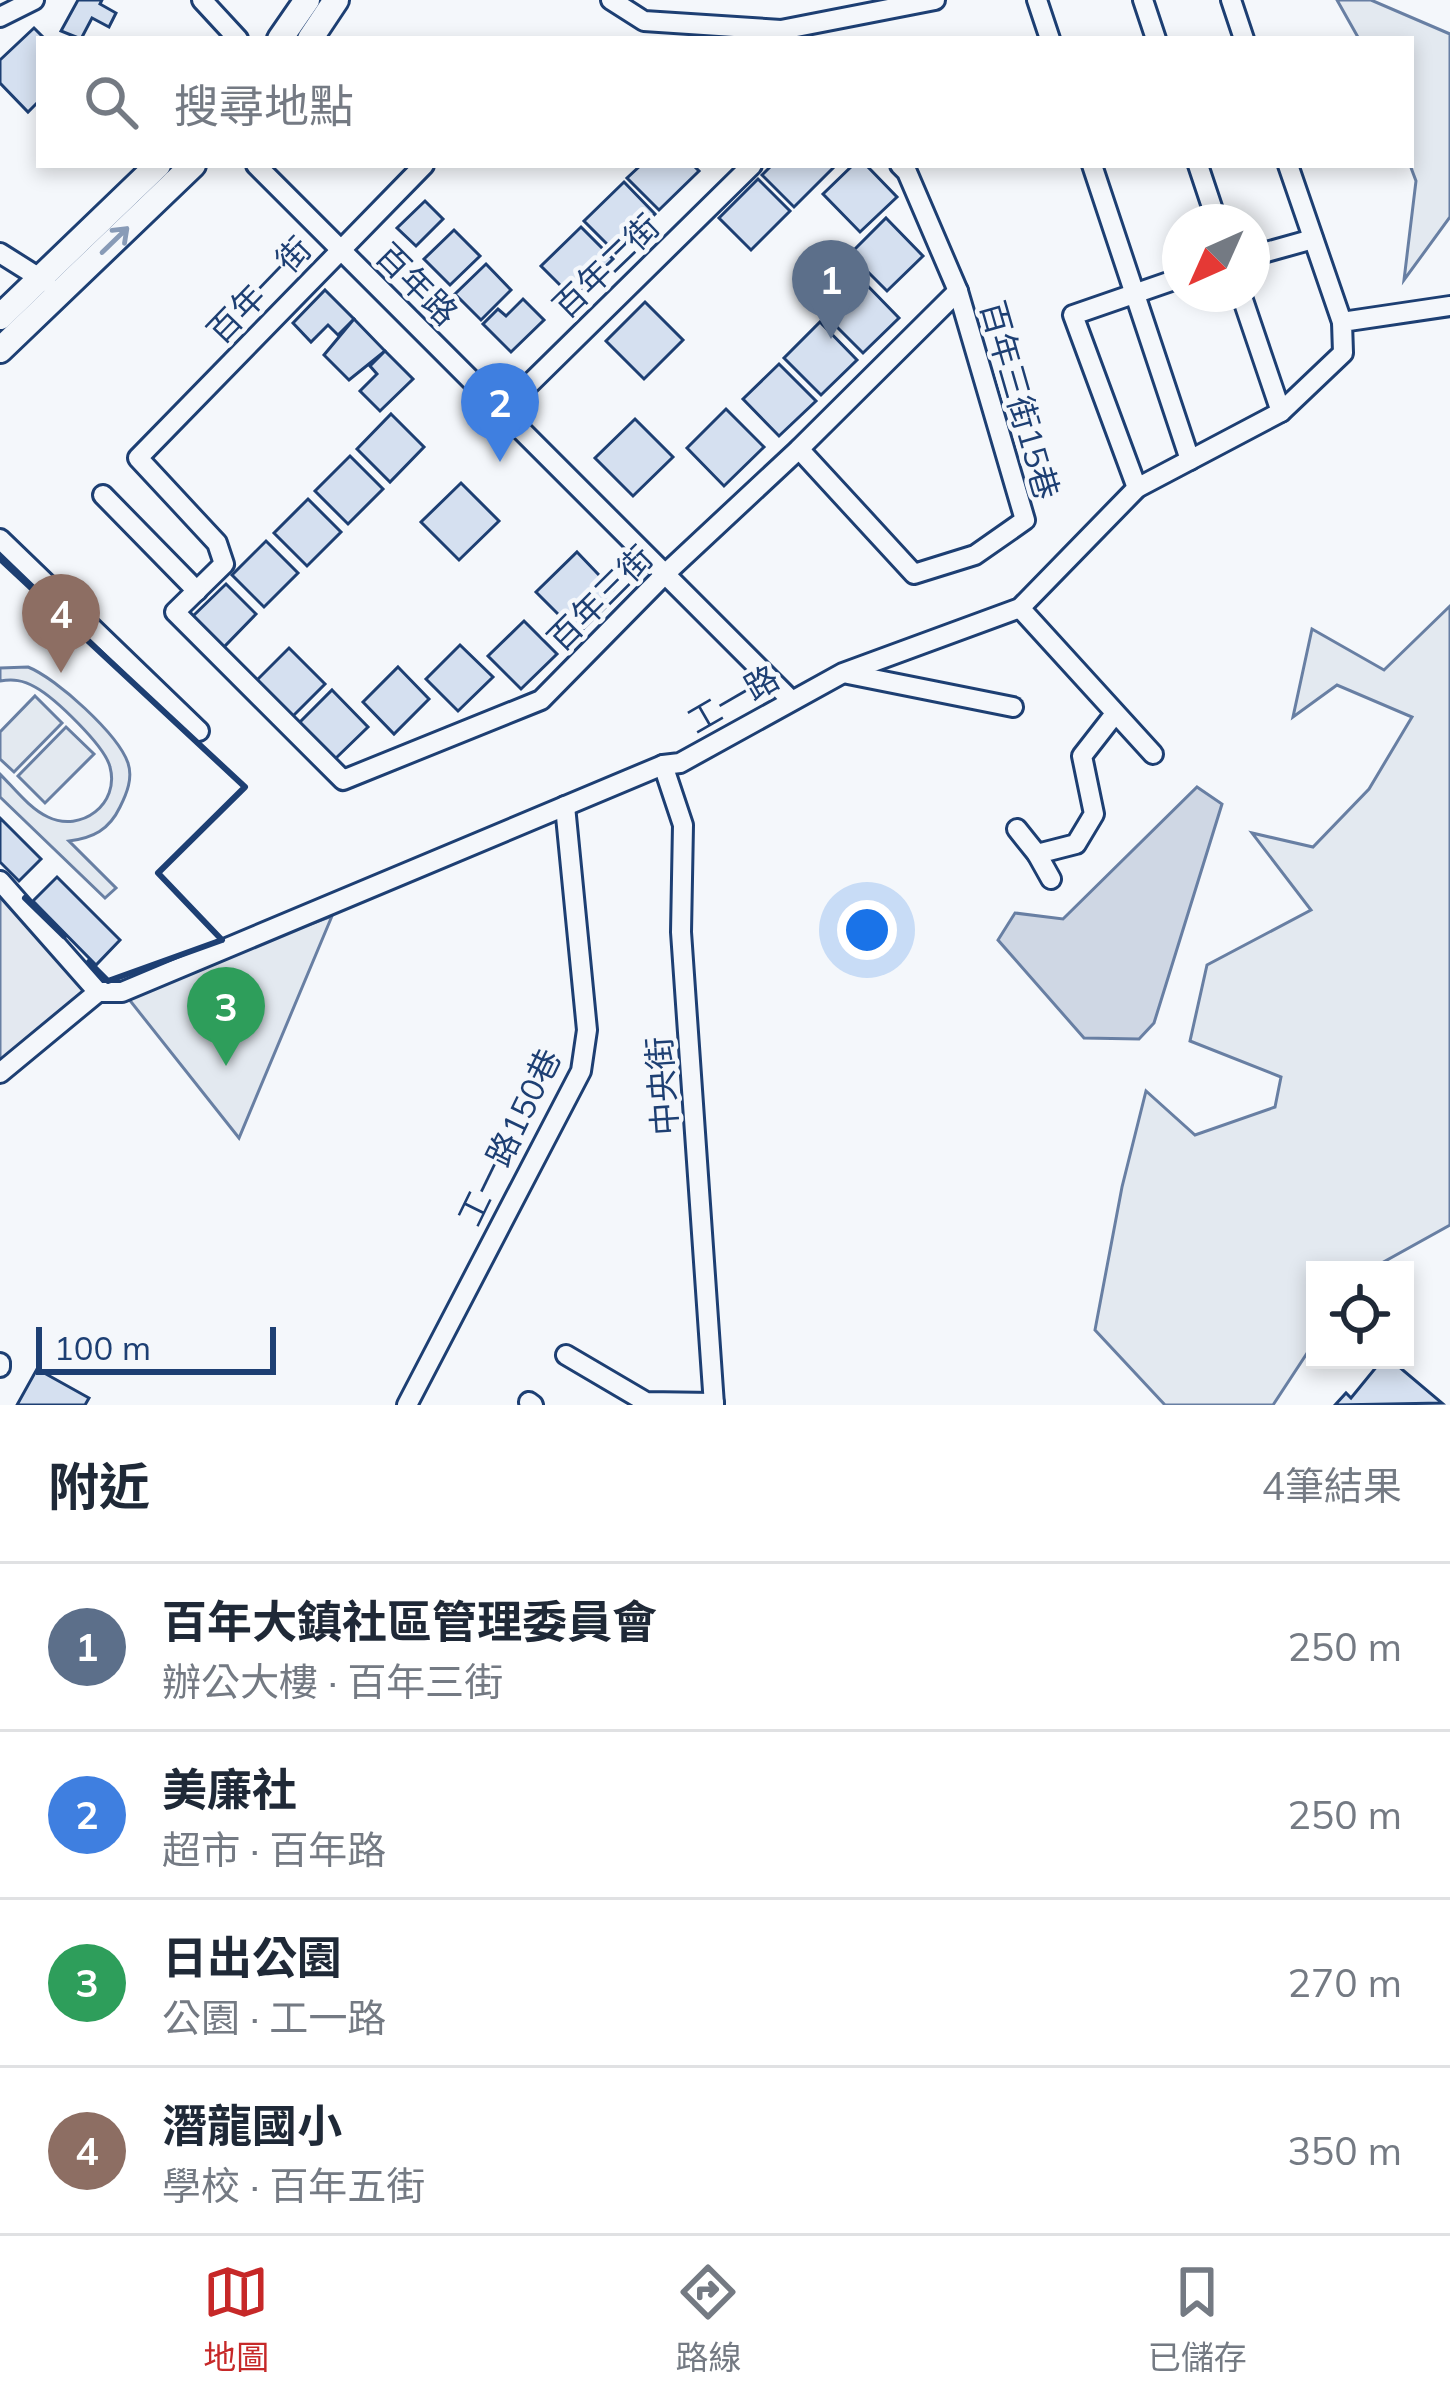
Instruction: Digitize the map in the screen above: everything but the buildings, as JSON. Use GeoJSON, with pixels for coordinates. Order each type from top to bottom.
{"type":"FeatureCollection","features":[{"type":"Feature","properties":{"kind":"main road"},"geometry":{"type":"LineString","coordinates":[[282,36],[307,0]]}},
{"type":"Feature","properties":{"kind":"main road"},"geometry":{"type":"LineString","coordinates":[[312,36],[336,0]]}},
{"type":"Feature","properties":{"kind":"main road"},"geometry":{"type":"LineString","coordinates":[[0,350],[155,168]]}},
{"type":"Feature","properties":{"kind":"main road"},"geometry":{"type":"LineString","coordinates":[[0,316],[50,286],[189,168]]}},
{"type":"Feature","properties":{"kind":"street"},"geometry":{"type":"LineString","coordinates":[[0,17],[34,0]]}},
{"type":"Feature","properties":{"kind":"street"},"geometry":{"type":"LineString","coordinates":[[202,0],[235,36]]}},
{"type":"Feature","properties":{"kind":"street"},"geometry":{"type":"LineString","coordinates":[[611,0],[644,21],[782,30],[935,0]]}},
{"type":"Feature","properties":{"kind":"street"},"geometry":{"type":"LineString","coordinates":[[1037,0],[1049,36]]}},
{"type":"Feature","properties":{"kind":"street"},"geometry":{"type":"LineString","coordinates":[[1143,0],[1155,36]]}},
{"type":"Feature","properties":{"kind":"street"},"geometry":{"type":"LineString","coordinates":[[1231,0],[1243,36]]}},
{"type":"Feature","properties":{"kind":"street","name":"百年路"},"geometry":{"type":"LineString","coordinates":[[259,168],[790,699]]}},
{"type":"Feature","properties":{"kind":"street","name":"百年一街"},"geometry":{"type":"LineString","coordinates":[[197,591],[224,564],[217,543],[137,458],[421,168]]}},
{"type":"Feature","properties":{"kind":"street","name":"百年二街"},"geometry":{"type":"LineString","coordinates":[[502,411],[749,168]]}},
{"type":"Feature","properties":{"kind":"street"},"geometry":{"type":"LineString","coordinates":[[903,168],[958,292]]}},
{"type":"Feature","properties":{"kind":"street"},"geometry":{"type":"LineString","coordinates":[[1093,168],[1190,460]]}},
{"type":"Feature","properties":{"kind":"street"},"geometry":{"type":"LineString","coordinates":[[1199,168],[1211,204]]}},
{"type":"Feature","properties":{"kind":"street"},"geometry":{"type":"LineString","coordinates":[[1289,168],[1342,322],[1450,306]]}},
{"type":"Feature","properties":{"kind":"street"},"geometry":{"type":"LineString","coordinates":[[1270,251],[1313,238]]}},
{"type":"Feature","properties":{"kind":"street"},"geometry":{"type":"LineString","coordinates":[[0,253],[50,286]]}},
{"type":"Feature","properties":{"kind":"street"},"geometry":{"type":"LineString","coordinates":[[1137,488],[1073,315],[1162,283]]}},
{"type":"Feature","properties":{"kind":"street","name":"百年三街"},"geometry":{"type":"LineString","coordinates":[[197,591],[175,612],[343,780],[541,700],[664,574],[958,292]]}},
{"type":"Feature","properties":{"kind":"street","name":"百年三街15巷"},"geometry":{"type":"LineString","coordinates":[[799,449],[914,574],[975,555],[1025,520],[958,292]]}},
{"type":"Feature","properties":{"kind":"street"},"geometry":{"type":"LineString","coordinates":[[1247,312],[1281,412]]}},
{"type":"Feature","properties":{"kind":"street","name":"工一路"},"geometry":{"type":"LineString","coordinates":[[98,992],[122,992],[662,765],[680,763],[843,673],[1020,608],[1137,488],[1281,412],[1343,353],[1342,322]]}},
{"type":"Feature","properties":{"kind":"street"},"geometry":{"type":"LineString","coordinates":[[103,495],[197,591]]}},
{"type":"Feature","properties":{"kind":"street"},"geometry":{"type":"LineString","coordinates":[[0,539],[200,731]]}},
{"type":"Feature","properties":{"kind":"street"},"geometry":{"type":"LineString","coordinates":[[1020,608],[1154,754]]}},
{"type":"Feature","properties":{"kind":"street"},"geometry":{"type":"LineString","coordinates":[[843,673],[1013,707]]}},
{"type":"Feature","properties":{"kind":"street"},"geometry":{"type":"LineString","coordinates":[[1037,854],[1076,844],[1094,814],[1082,756],[1114,715]]}},
{"type":"Feature","properties":{"kind":"street","name":"中央街"},"geometry":{"type":"LineString","coordinates":[[662,765],[683,825],[681,932],[714,1404]]}},
{"type":"Feature","properties":{"kind":"street","name":"工一路150巷"},"geometry":{"type":"LineString","coordinates":[[407,1405],[581,1071],[587,1030],[565,806]]}},
{"type":"Feature","properties":{"kind":"street"},"geometry":{"type":"LineString","coordinates":[[1017,829],[1051,879]]}},
{"type":"Feature","properties":{"kind":"street"},"geometry":{"type":"LineString","coordinates":[[0,881],[98,992],[0,1073]]}},
{"type":"Feature","properties":{"kind":"street"},"geometry":{"type":"LineString","coordinates":[[566,1355],[646,1403],[714,1404]]}},
{"type":"Feature","properties":{"kind":"shaded area"},"geometry":{"type":"Polygon","coordinates":[[[1337,0],[1371,0],[1450,34],[1450,217],[1404,280],[1416,181],[1411,168],[1414,36],[1357,36],[1337,0]]]}},
{"type":"Feature","properties":{"kind":"shaded area"},"geometry":{"type":"Polygon","coordinates":[[[1450,606],[1450,1225],[1385,1261],[1306,1261],[1306,1355],[1273,1405],[1165,1405],[1095,1330],[1146,1091],[1195,1135],[1275,1107],[1281,1077],[1190,1041],[1207,965],[1311,910],[1252,833],[1313,847],[1369,789],[1412,717],[1337,685],[1293,717],[1312,629],[1384,670],[1450,606]]]}},
{"type":"Feature","properties":{"kind":"shaded area"},"geometry":{"type":"Polygon","coordinates":[[[28,667],[85,708],[128,763],[127,791],[111,822],[93,835],[69,841],[116,888],[105,898],[0,797],[0,774],[41,813],[73,821],[95,812],[112,780],[99,747],[54,701],[35,687],[0,681],[0,668],[28,667]]]}},
{"type":"Feature","properties":{"kind":"shaded area"},"geometry":{"type":"Polygon","coordinates":[[[35,696],[62,723],[14,772],[0,759],[0,732],[35,696]]]}},
{"type":"Feature","properties":{"kind":"shaded area"},"geometry":{"type":"Polygon","coordinates":[[[66,727],[94,754],[45,803],[18,776],[66,727]]]}},
{"type":"Feature","properties":{"kind":"shaded area"},"geometry":{"type":"Polygon","coordinates":[[[1197,787],[1222,804],[1154,1023],[1139,1039],[1084,1038],[998,940],[1015,913],[1063,919],[1197,787]]]}},
{"type":"Feature","properties":{"kind":"shaded area"},"geometry":{"type":"Polygon","coordinates":[[[0,896],[87,992],[0,1061],[0,896]]]}},
{"type":"Feature","properties":{"kind":"shaded area"},"geometry":{"type":"Polygon","coordinates":[[[332,916],[239,1138],[124,993],[332,916]]]}},
{"type":"Feature","properties":{"kind":"wall"},"geometry":{"type":"LineString","coordinates":[[0,559],[245,787],[158,873],[222,940],[108,981],[89,962]]}},
{"type":"Feature","properties":{"kind":"wall"},"geometry":{"type":"LineString","coordinates":[[25,898],[64,936]]}},
{"type":"Feature","properties":{"kind":"place","name":"百年大鎮社區管理委員會"},"geometry":{"type":"Point","coordinates":[831,339]}},
{"type":"Feature","properties":{"kind":"place","name":"美廉社"},"geometry":{"type":"Point","coordinates":[500,462]}},
{"type":"Feature","properties":{"kind":"place","name":"潛龍國小"},"geometry":{"type":"Point","coordinates":[61,673]}},
{"type":"Feature","properties":{"kind":"place","name":"日出公園"},"geometry":{"type":"Point","coordinates":[226,1066]}}]}
